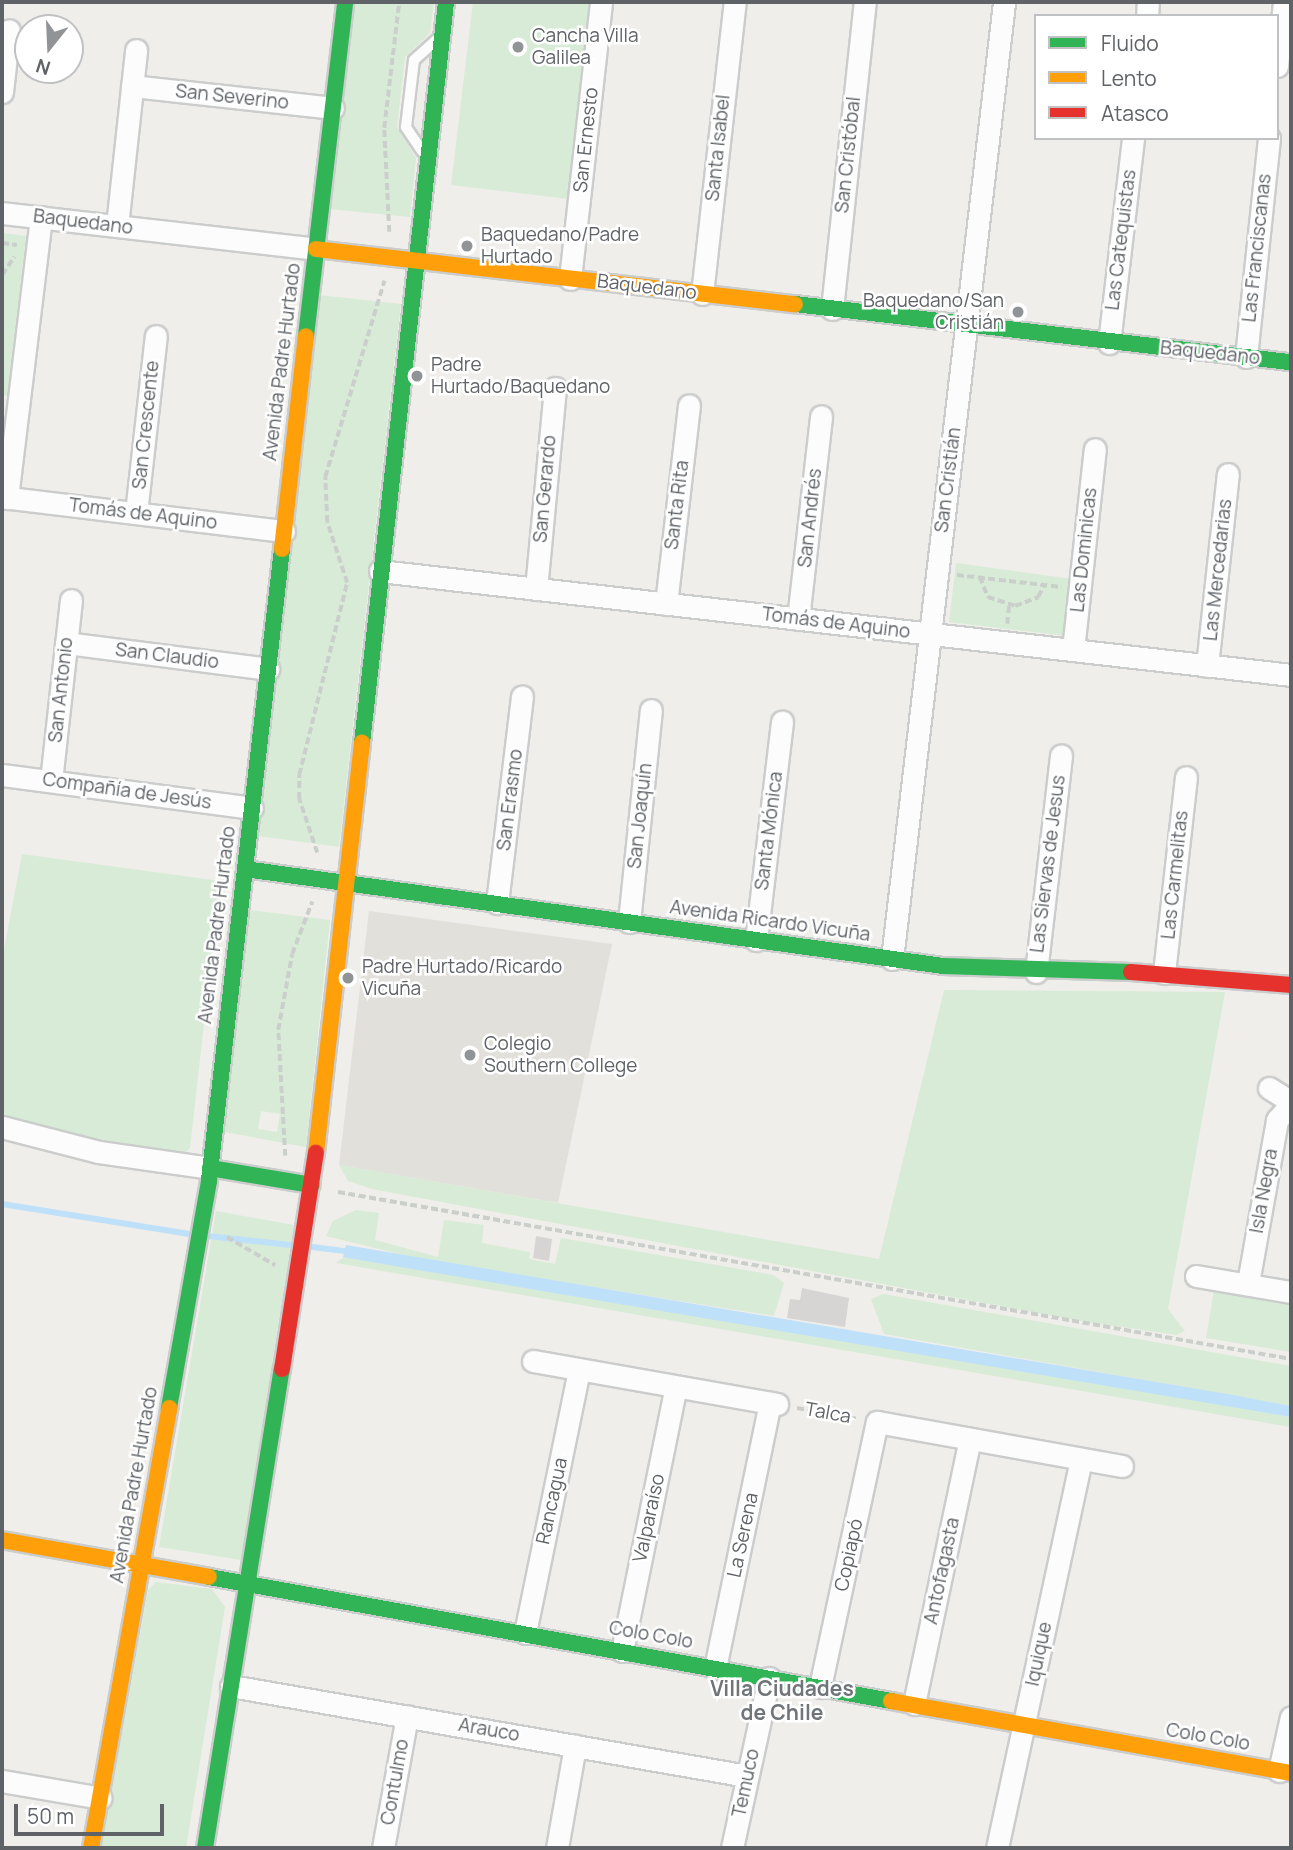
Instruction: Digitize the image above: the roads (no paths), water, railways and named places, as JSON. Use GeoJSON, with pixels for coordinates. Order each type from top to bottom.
{"type":"FeatureCollection","features":[{"type":"Feature","properties":{"kind":"main road","name":"Avenida Padre Hurtado"},"geometry":{"type":"LineString","coordinates":[[91,1848],[210,1168],[345,2]]}},
{"type":"Feature","properties":{"kind":"main road"},"geometry":{"type":"LineString","coordinates":[[205,1848],[312,1185],[344,882],[446,2]]}},
{"type":"Feature","properties":{"kind":"main road","name":"Baquedano"},"geometry":{"type":"LineString","coordinates":[[316,249],[1291,362]]}},
{"type":"Feature","properties":{"kind":"main road","name":"Avenida Ricardo Vicuña"},"geometry":{"type":"LineString","coordinates":[[245,869],[892,959],[1036,972],[1164,973],[1291,985]]}},
{"type":"Feature","properties":{"kind":"main road"},"geometry":{"type":"LineString","coordinates":[[210,1168],[312,1185]]}},
{"type":"Feature","properties":{"kind":"main road","name":"Colo Colo"},"geometry":{"type":"LineString","coordinates":[[2,1540],[249,1582],[1285,1772]]}},
{"type":"Feature","properties":{"kind":"street","name":"San Ernesto"},"geometry":{"type":"LineString","coordinates":[[570,279],[601,2]]}},
{"type":"Feature","properties":{"kind":"street","name":"Santa Isabel"},"geometry":{"type":"LineString","coordinates":[[702,294],[735,2]]}},
{"type":"Feature","properties":{"kind":"street","name":"San Cristóbal"},"geometry":{"type":"LineString","coordinates":[[832,309],[865,2]]}},
{"type":"Feature","properties":{"kind":"street","name":"San Cristián"},"geometry":{"type":"LineString","coordinates":[[892,959],[1004,2]]}},
{"type":"Feature","properties":{"kind":"street"},"geometry":{"type":"LineString","coordinates":[[1279,45],[1283,3]]}},
{"type":"Feature","properties":{"kind":"street"},"geometry":{"type":"LineString","coordinates":[[2,92],[9,30]]}},
{"type":"Feature","properties":{"kind":"street"},"geometry":{"type":"LineString","coordinates":[[117,226],[136,51]]}},
{"type":"Feature","properties":{"kind":"street","name":"San Severino"},"geometry":{"type":"LineString","coordinates":[[132,86],[333,108]]}},
{"type":"Feature","properties":{"kind":"street","name":"Las Catequistas"},"geometry":{"type":"LineString","coordinates":[[1109,342],[1133,140]]}},
{"type":"Feature","properties":{"kind":"street","name":"Las Franciscanas"},"geometry":{"type":"LineString","coordinates":[[1245,357],[1269,140]]}},
{"type":"Feature","properties":{"kind":"street","name":"Baquedano"},"geometry":{"type":"LineString","coordinates":[[2,213],[316,249]]}},
{"type":"Feature","properties":{"kind":"street"},"geometry":{"type":"LineString","coordinates":[[4,498],[41,218]]}},
{"type":"Feature","properties":{"kind":"street","name":"San Crescente"},"geometry":{"type":"LineString","coordinates":[[136,513],[156,336]]}},
{"type":"Feature","properties":{"kind":"street","name":"San Gerardo"},"geometry":{"type":"LineString","coordinates":[[536,589],[555,388]]}},
{"type":"Feature","properties":{"kind":"street","name":"Santa Rita"},"geometry":{"type":"LineString","coordinates":[[666,604],[689,405]]}},
{"type":"Feature","properties":{"kind":"street","name":"San Andrés"},"geometry":{"type":"LineString","coordinates":[[798,619],[821,416]]}},
{"type":"Feature","properties":{"kind":"street","name":"Las Dominicas"},"geometry":{"type":"LineString","coordinates":[[1073,650],[1095,449]]}},
{"type":"Feature","properties":{"kind":"street","name":"Las Mercedarias"},"geometry":{"type":"LineString","coordinates":[[1207,666],[1228,474]]}},
{"type":"Feature","properties":{"kind":"street","name":"Tomás de Aquino"},"geometry":{"type":"LineString","coordinates":[[4,498],[284,531]]}},
{"type":"Feature","properties":{"kind":"street","name":"Tomás de Aquino"},"geometry":{"type":"LineString","coordinates":[[380,571],[1291,675]]}},
{"type":"Feature","properties":{"kind":"street","name":"San Antonio"},"geometry":{"type":"LineString","coordinates":[[51,781],[71,600]]}},
{"type":"Feature","properties":{"kind":"street","name":"San Claudio"},"geometry":{"type":"LineString","coordinates":[[66,643],[268,669]]}},
{"type":"Feature","properties":{"kind":"street","name":"San Erasmo"},"geometry":{"type":"LineString","coordinates":[[498,903],[522,697]]}},
{"type":"Feature","properties":{"kind":"street","name":"San Joaquín"},"geometry":{"type":"LineString","coordinates":[[629,922],[651,710]]}},
{"type":"Feature","properties":{"kind":"street","name":"Santa Mónica"},"geometry":{"type":"LineString","coordinates":[[756,940],[782,722]]}},
{"type":"Feature","properties":{"kind":"street","name":"Las Siervas de Jesus"},"geometry":{"type":"LineString","coordinates":[[1036,972],[1061,755]]}},
{"type":"Feature","properties":{"kind":"street","name":"Compañía de Jesús"},"geometry":{"type":"LineString","coordinates":[[2,775],[252,808]]}},
{"type":"Feature","properties":{"kind":"street","name":"Las Carmelitas"},"geometry":{"type":"LineString","coordinates":[[1164,973],[1186,777]]}},
{"type":"Feature","properties":{"kind":"street"},"geometry":{"type":"LineString","coordinates":[[1269,1088],[1291,1103]]}},
{"type":"Feature","properties":{"kind":"street","name":"Isla Negra"},"geometry":{"type":"LineString","coordinates":[[1248,1283],[1277,1120],[1291,1103]]}},
{"type":"Feature","properties":{"kind":"street"},"geometry":{"type":"LineString","coordinates":[[2,1127],[99,1152],[210,1168]]}},
{"type":"Feature","properties":{"kind":"street"},"geometry":{"type":"LineString","coordinates":[[1196,1276],[1248,1283],[1291,1293]]}},
{"type":"Feature","properties":{"kind":"street"},"geometry":{"type":"LineString","coordinates":[[533,1361],[676,1386]]}},
{"type":"Feature","properties":{"kind":"street","name":"Rancagua"},"geometry":{"type":"LineString","coordinates":[[525,1633],[579,1369]]}},
{"type":"Feature","properties":{"kind":"street","name":"La Serena"},"geometry":{"type":"LineString","coordinates":[[676,1386],[774,1404],[715,1668]]}},
{"type":"Feature","properties":{"kind":"street","name":"Valparaíso"},"geometry":{"type":"LineString","coordinates":[[622,1651],[676,1386]]}},
{"type":"Feature","properties":{"kind":"street","name":"Talca"},"geometry":{"type":"LineString","coordinates":[[877,1422],[1122,1466]]}},
{"type":"Feature","properties":{"kind":"street","name":"Copiapó"},"geometry":{"type":"LineString","coordinates":[[820,1687],[877,1422]]}},
{"type":"Feature","properties":{"kind":"street","name":"Antofagasta"},"geometry":{"type":"LineString","coordinates":[[914,1704],[970,1439]]}},
{"type":"Feature","properties":{"kind":"street","name":"Iquique"},"geometry":{"type":"LineString","coordinates":[[997,1848],[1081,1459]]}},
{"type":"Feature","properties":{"kind":"street","name":"Temuco"},"geometry":{"type":"LineString","coordinates":[[732,1848],[769,1678]]}},
{"type":"Feature","properties":{"kind":"street","name":"Arauco"},"geometry":{"type":"LineString","coordinates":[[231,1686],[747,1776]]}},
{"type":"Feature","properties":{"kind":"street","name":"Contulmo"},"geometry":{"type":"LineString","coordinates":[[383,1848],[407,1716]]}},
{"type":"Feature","properties":{"kind":"street"},"geometry":{"type":"LineString","coordinates":[[1285,1772],[1291,1717]]}},
{"type":"Feature","properties":{"kind":"street"},"geometry":{"type":"LineString","coordinates":[[557,1848],[575,1746]]}},
{"type":"Feature","properties":{"kind":"street"},"geometry":{"type":"LineString","coordinates":[[2,1780],[101,1798]]}},
{"type":"Feature","properties":{"kind":"lane"},"geometry":{"type":"LineString","coordinates":[[428,159],[407,132],[409,99],[415,56],[443,35]]}},
{"type":"Feature","properties":{"kind":"water"},"geometry":{"type":"Polygon","coordinates":[[[346,1245],[1233,1395],[1291,1406],[1291,1417],[343,1257],[346,1245]]]}},
{"type":"Feature","properties":{"kind":"waterway"},"geometry":{"type":"LineString","coordinates":[[2,1204],[190,1234]]}},
{"type":"Feature","properties":{"kind":"waterway"},"geometry":{"type":"LineString","coordinates":[[208,1236],[291,1245]]}},
{"type":"Feature","properties":{"kind":"waterway"},"geometry":{"type":"LineString","coordinates":[[312,1247],[350,1252]]}},
{"type":"Feature","properties":{"kind":"place","name":"Cancha Villa Galilea"},"geometry":{"type":"Point","coordinates":[518,47]}},
{"type":"Feature","properties":{"kind":"place","name":"Baquedano/Padre Hurtado"},"geometry":{"type":"Point","coordinates":[467,246]}},
{"type":"Feature","properties":{"kind":"place","name":"Baquedano/San Cristián"},"geometry":{"type":"Point","coordinates":[1018,312]}},
{"type":"Feature","properties":{"kind":"place","name":"Padre Hurtado/Baquedano"},"geometry":{"type":"Point","coordinates":[417,376]}},
{"type":"Feature","properties":{"kind":"place","name":"Padre Hurtado/Ricardo Vicuña"},"geometry":{"type":"Point","coordinates":[348,978]}},
{"type":"Feature","properties":{"kind":"place","name":"Colegio Southern College"},"geometry":{"type":"Point","coordinates":[470,1055]}},
{"type":"Feature","properties":{"kind":"district","name":"Villa Ciudades de Chile"},"geometry":{"type":"Point","coordinates":[782,1700]}}]}
